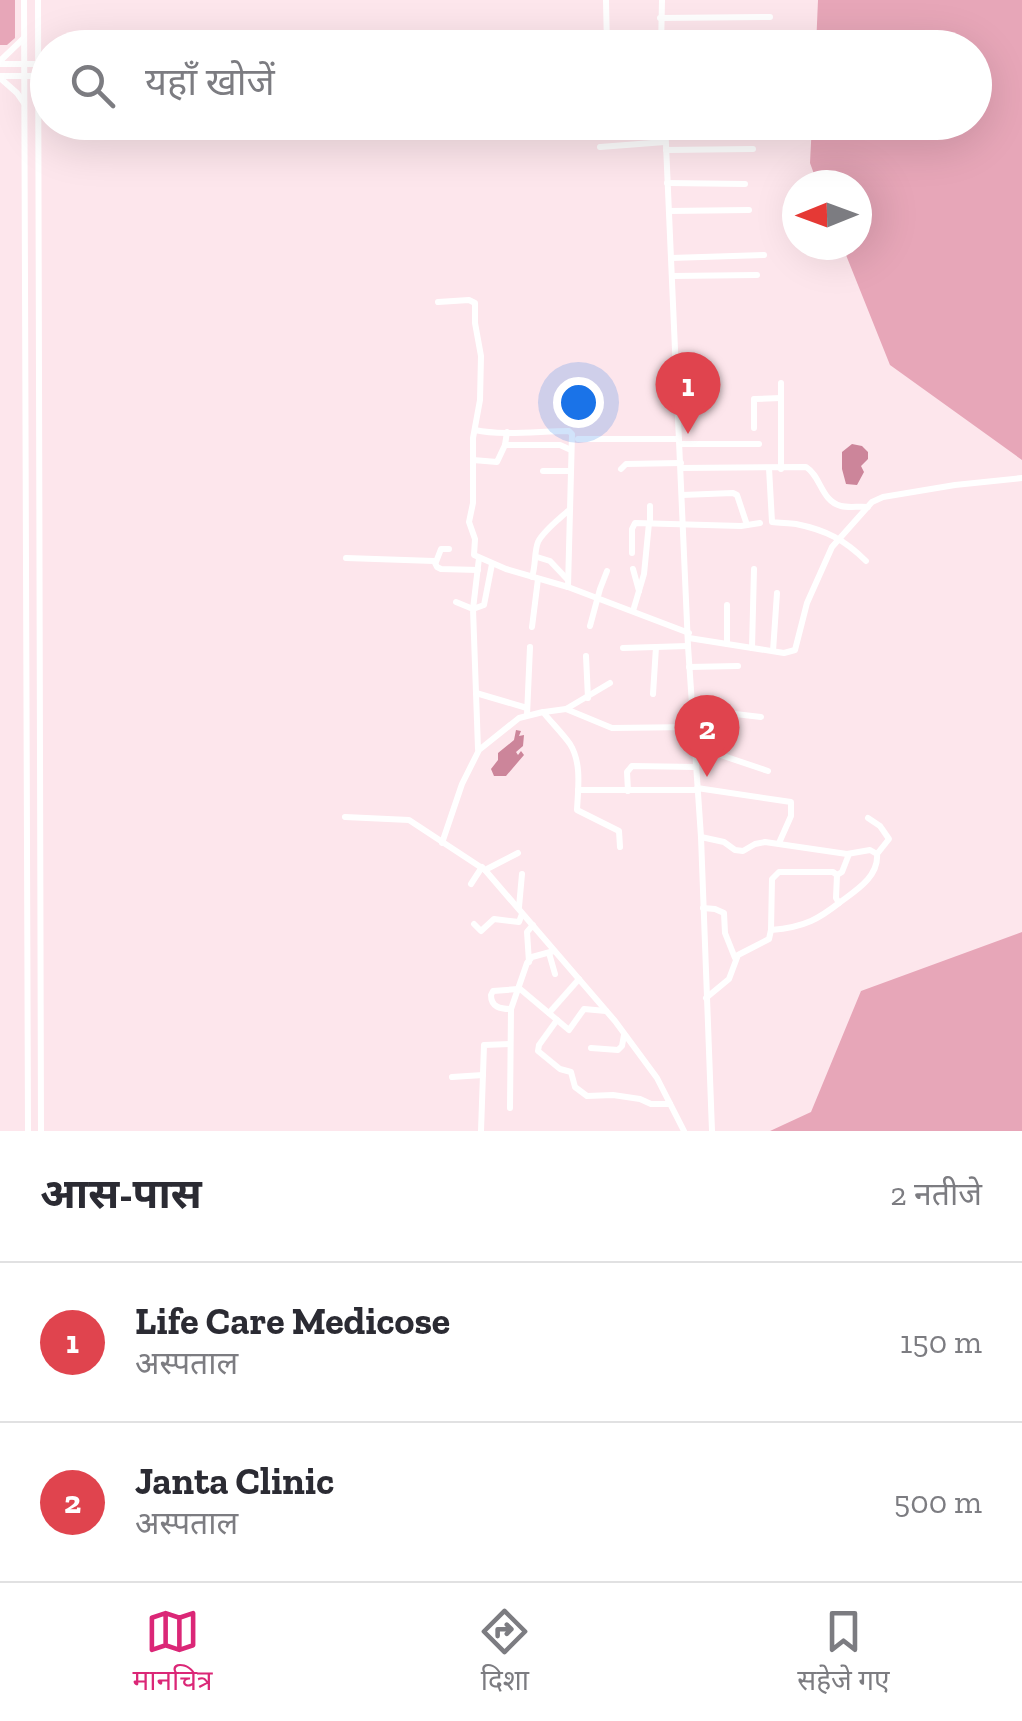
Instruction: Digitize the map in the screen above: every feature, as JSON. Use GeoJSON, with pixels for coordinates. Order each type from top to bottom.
{"type":"FeatureCollection","features":[{"type":"Feature","properties":{"kind":"street"},"geometry":{"type":"LineString","coordinates":[[24,0],[28,1131]]}},
{"type":"Feature","properties":{"kind":"street"},"geometry":{"type":"LineString","coordinates":[[38,0],[38,30]]}},
{"type":"Feature","properties":{"kind":"street"},"geometry":{"type":"LineString","coordinates":[[606,0],[606,30]]}},
{"type":"Feature","properties":{"kind":"street"},"geometry":{"type":"LineString","coordinates":[[660,30],[662,0]]}},
{"type":"Feature","properties":{"kind":"street"},"geometry":{"type":"LineString","coordinates":[[660,18],[770,16]]}},
{"type":"Feature","properties":{"kind":"street"},"geometry":{"type":"LineString","coordinates":[[0,63],[24,38]]}},
{"type":"Feature","properties":{"kind":"street"},"geometry":{"type":"LineString","coordinates":[[0,63],[30,64]]}},
{"type":"Feature","properties":{"kind":"street"},"geometry":{"type":"LineString","coordinates":[[0,77],[30,76]]}},
{"type":"Feature","properties":{"kind":"street"},"geometry":{"type":"LineString","coordinates":[[0,77],[24,104]]}},
{"type":"Feature","properties":{"kind":"street"},"geometry":{"type":"LineString","coordinates":[[37,140],[40,1131]]}},
{"type":"Feature","properties":{"kind":"street"},"geometry":{"type":"LineString","coordinates":[[666,140],[689,667],[702,838],[712,1131]]}},
{"type":"Feature","properties":{"kind":"street"},"geometry":{"type":"LineString","coordinates":[[600,146],[753,149]]}},
{"type":"Feature","properties":{"kind":"street"},"geometry":{"type":"LineString","coordinates":[[668,183],[745,184]]}},
{"type":"Feature","properties":{"kind":"street"},"geometry":{"type":"LineString","coordinates":[[669,211],[748,210]]}},
{"type":"Feature","properties":{"kind":"street"},"geometry":{"type":"LineString","coordinates":[[25,234],[37,234]]}},
{"type":"Feature","properties":{"kind":"street"},"geometry":{"type":"LineString","coordinates":[[671,258],[764,255]]}},
{"type":"Feature","properties":{"kind":"street"},"geometry":{"type":"LineString","coordinates":[[672,276],[757,275]]}},
{"type":"Feature","properties":{"kind":"street"},"geometry":{"type":"LineString","coordinates":[[438,302],[475,303],[482,356],[468,522],[474,539],[473,553],[492,564],[568,584],[632,610],[688,639],[784,653],[795,650],[808,602],[827,555],[868,506],[882,496],[1022,478]]}},
{"type":"Feature","properties":{"kind":"street"},"geometry":{"type":"LineString","coordinates":[[781,383],[781,469]]}},
{"type":"Feature","properties":{"kind":"street"},"geometry":{"type":"LineString","coordinates":[[754,428],[754,395],[781,398]]}},
{"type":"Feature","properties":{"kind":"street"},"geometry":{"type":"LineString","coordinates":[[476,430],[572,434],[568,584]]}},
{"type":"Feature","properties":{"kind":"street"},"geometry":{"type":"LineString","coordinates":[[473,460],[497,462],[507,432]]}},
{"type":"Feature","properties":{"kind":"street"},"geometry":{"type":"LineString","coordinates":[[578,439],[758,444]]}},
{"type":"Feature","properties":{"kind":"street"},"geometry":{"type":"LineString","coordinates":[[506,444],[560,444],[572,450]]}},
{"type":"Feature","properties":{"kind":"street"},"geometry":{"type":"LineString","coordinates":[[621,469],[626,464],[810,468],[831,502],[868,506]]}},
{"type":"Feature","properties":{"kind":"street"},"geometry":{"type":"LineString","coordinates":[[769,468],[772,522],[801,525],[842,538],[866,561]]}},
{"type":"Feature","properties":{"kind":"street"},"geometry":{"type":"LineString","coordinates":[[543,471],[571,471]]}},
{"type":"Feature","properties":{"kind":"street"},"geometry":{"type":"LineString","coordinates":[[682,495],[733,493],[747,525]]}},
{"type":"Feature","properties":{"kind":"street"},"geometry":{"type":"LineString","coordinates":[[632,610],[644,574],[650,506]]}},
{"type":"Feature","properties":{"kind":"street"},"geometry":{"type":"LineString","coordinates":[[532,627],[538,542],[570,509]]}},
{"type":"Feature","properties":{"kind":"street"},"geometry":{"type":"LineString","coordinates":[[632,553],[633,524],[760,524]]}},
{"type":"Feature","properties":{"kind":"street"},"geometry":{"type":"LineString","coordinates":[[449,549],[440,550],[437,567],[478,570]]}},
{"type":"Feature","properties":{"kind":"street"},"geometry":{"type":"LineString","coordinates":[[536,557],[556,566],[568,584]]}},
{"type":"Feature","properties":{"kind":"street"},"geometry":{"type":"LineString","coordinates":[[346,558],[436,562]]}},
{"type":"Feature","properties":{"kind":"street"},"geometry":{"type":"LineString","coordinates":[[478,750],[473,609],[480,558]]}},
{"type":"Feature","properties":{"kind":"street"},"geometry":{"type":"LineString","coordinates":[[456,602],[473,609],[484,605],[492,564]]}},
{"type":"Feature","properties":{"kind":"street"},"geometry":{"type":"LineString","coordinates":[[633,569],[639,592]]}},
{"type":"Feature","properties":{"kind":"street"},"geometry":{"type":"LineString","coordinates":[[752,648],[754,570]]}},
{"type":"Feature","properties":{"kind":"street"},"geometry":{"type":"LineString","coordinates":[[590,626],[608,571]]}},
{"type":"Feature","properties":{"kind":"street"},"geometry":{"type":"LineString","coordinates":[[774,651],[777,593]]}},
{"type":"Feature","properties":{"kind":"street"},"geometry":{"type":"LineString","coordinates":[[726,644],[727,605]]}},
{"type":"Feature","properties":{"kind":"street"},"geometry":{"type":"LineString","coordinates":[[623,648],[656,647],[688,639]]}},
{"type":"Feature","properties":{"kind":"street"},"geometry":{"type":"LineString","coordinates":[[654,694],[656,647]]}},
{"type":"Feature","properties":{"kind":"street"},"geometry":{"type":"LineString","coordinates":[[527,712],[530,648]]}},
{"type":"Feature","properties":{"kind":"street"},"geometry":{"type":"LineString","coordinates":[[586,656],[588,698]]}},
{"type":"Feature","properties":{"kind":"street"},"geometry":{"type":"LineString","coordinates":[[689,667],[738,666]]}},
{"type":"Feature","properties":{"kind":"street"},"geometry":{"type":"LineString","coordinates":[[476,693],[527,712],[543,712],[566,709],[610,683]]}},
{"type":"Feature","properties":{"kind":"street"},"geometry":{"type":"LineString","coordinates":[[566,709],[612,728],[693,727]]}},
{"type":"Feature","properties":{"kind":"street"},"geometry":{"type":"LineString","coordinates":[[692,709],[761,717]]}},
{"type":"Feature","properties":{"kind":"street"},"geometry":{"type":"LineString","coordinates":[[442,843],[478,750],[527,712]]}},
{"type":"Feature","properties":{"kind":"street"},"geometry":{"type":"LineString","coordinates":[[543,712],[575,757],[577,810],[619,831],[620,846]]}},
{"type":"Feature","properties":{"kind":"street"},"geometry":{"type":"LineString","coordinates":[[694,746],[768,770]]}},
{"type":"Feature","properties":{"kind":"street"},"geometry":{"type":"LineString","coordinates":[[628,791],[627,772],[632,766],[696,767]]}},
{"type":"Feature","properties":{"kind":"street"},"geometry":{"type":"LineString","coordinates":[[578,790],[697,789],[790,802],[789,824],[778,844]]}},
{"type":"Feature","properties":{"kind":"street"},"geometry":{"type":"LineString","coordinates":[[345,817],[409,820],[483,869],[624,1034],[657,1078],[684,1131]]}},
{"type":"Feature","properties":{"kind":"street"},"geometry":{"type":"LineString","coordinates":[[771,930],[808,923],[831,911],[873,873],[877,854],[889,839],[868,818]]}},
{"type":"Feature","properties":{"kind":"street"},"geometry":{"type":"LineString","coordinates":[[702,838],[724,842],[739,851],[760,842],[849,854],[870,850],[877,854]]}},
{"type":"Feature","properties":{"kind":"street"},"geometry":{"type":"LineString","coordinates":[[471,884],[483,869],[518,853]]}},
{"type":"Feature","properties":{"kind":"street"},"geometry":{"type":"LineString","coordinates":[[837,875],[849,854]]}},
{"type":"Feature","properties":{"kind":"street"},"geometry":{"type":"LineString","coordinates":[[474,924],[480,931],[494,920],[519,922],[522,874]]}},
{"type":"Feature","properties":{"kind":"street"},"geometry":{"type":"LineString","coordinates":[[706,998],[729,979],[742,952],[768,939],[774,875],[837,875]]}},
{"type":"Feature","properties":{"kind":"street"},"geometry":{"type":"LineString","coordinates":[[837,875],[839,903]]}},
{"type":"Feature","properties":{"kind":"street"},"geometry":{"type":"LineString","coordinates":[[703,908],[724,912],[725,933],[736,959]]}},
{"type":"Feature","properties":{"kind":"street"},"geometry":{"type":"LineString","coordinates":[[529,962],[527,932],[533,925]]}},
{"type":"Feature","properties":{"kind":"street"},"geometry":{"type":"LineString","coordinates":[[510,1108],[511,1009],[529,962],[551,952]]}},
{"type":"Feature","properties":{"kind":"street"},"geometry":{"type":"LineString","coordinates":[[551,952],[555,974]]}},
{"type":"Feature","properties":{"kind":"street"},"geometry":{"type":"LineString","coordinates":[[548,1013],[579,980]]}},
{"type":"Feature","properties":{"kind":"street"},"geometry":{"type":"LineString","coordinates":[[511,1009],[493,1005],[493,991],[519,988],[571,1030],[584,1009],[606,1012]]}},
{"type":"Feature","properties":{"kind":"street"},"geometry":{"type":"LineString","coordinates":[[556,1020],[538,1051],[560,1069],[571,1072],[577,1089],[586,1096],[613,1095],[671,1104]]}},
{"type":"Feature","properties":{"kind":"street"},"geometry":{"type":"LineString","coordinates":[[591,1048],[618,1050],[624,1034]]}},
{"type":"Feature","properties":{"kind":"street"},"geometry":{"type":"LineString","coordinates":[[482,1131],[484,1044],[510,1044]]}},
{"type":"Feature","properties":{"kind":"street"},"geometry":{"type":"LineString","coordinates":[[452,1077],[483,1075]]}},
{"type":"Feature","properties":{"kind":"street"},"geometry":{"type":"LineString","coordinates":[[28,1110],[40,1110]]}},
{"type":"Feature","properties":{"kind":"shaded area"},"geometry":{"type":"Polygon","coordinates":[[[0,0],[15,0],[15,38],[7,45],[0,45],[0,0]]]}},
{"type":"Feature","properties":{"kind":"shaded area"},"geometry":{"type":"Polygon","coordinates":[[[818,0],[1022,0],[1022,460],[890,365],[848,260],[872,260],[872,170],[813,170],[810,163],[811,140],[992,140],[992,30],[817,30],[818,0]]]}},
{"type":"Feature","properties":{"kind":"shaded area"},"geometry":{"type":"Polygon","coordinates":[[[852,444],[868,452],[857,485],[846,484],[842,469],[842,452],[852,444]]]}},
{"type":"Feature","properties":{"kind":"shaded area"},"geometry":{"type":"Polygon","coordinates":[[[516,730],[521,731],[519,736],[524,735],[523,746],[516,752],[524,755],[506,776],[494,776],[491,769],[498,753],[514,740],[516,730]]]}},
{"type":"Feature","properties":{"kind":"shaded area"},"geometry":{"type":"Polygon","coordinates":[[[1022,932],[1022,1131],[770,1131],[811,1112],[861,991],[1022,932]]]}},
{"type":"Feature","properties":{"kind":"place","name":"Life Care Medicose"},"geometry":{"type":"Point","coordinates":[688,434]}},
{"type":"Feature","properties":{"kind":"place","name":"Janta Clinic"},"geometry":{"type":"Point","coordinates":[707,777]}}]}
